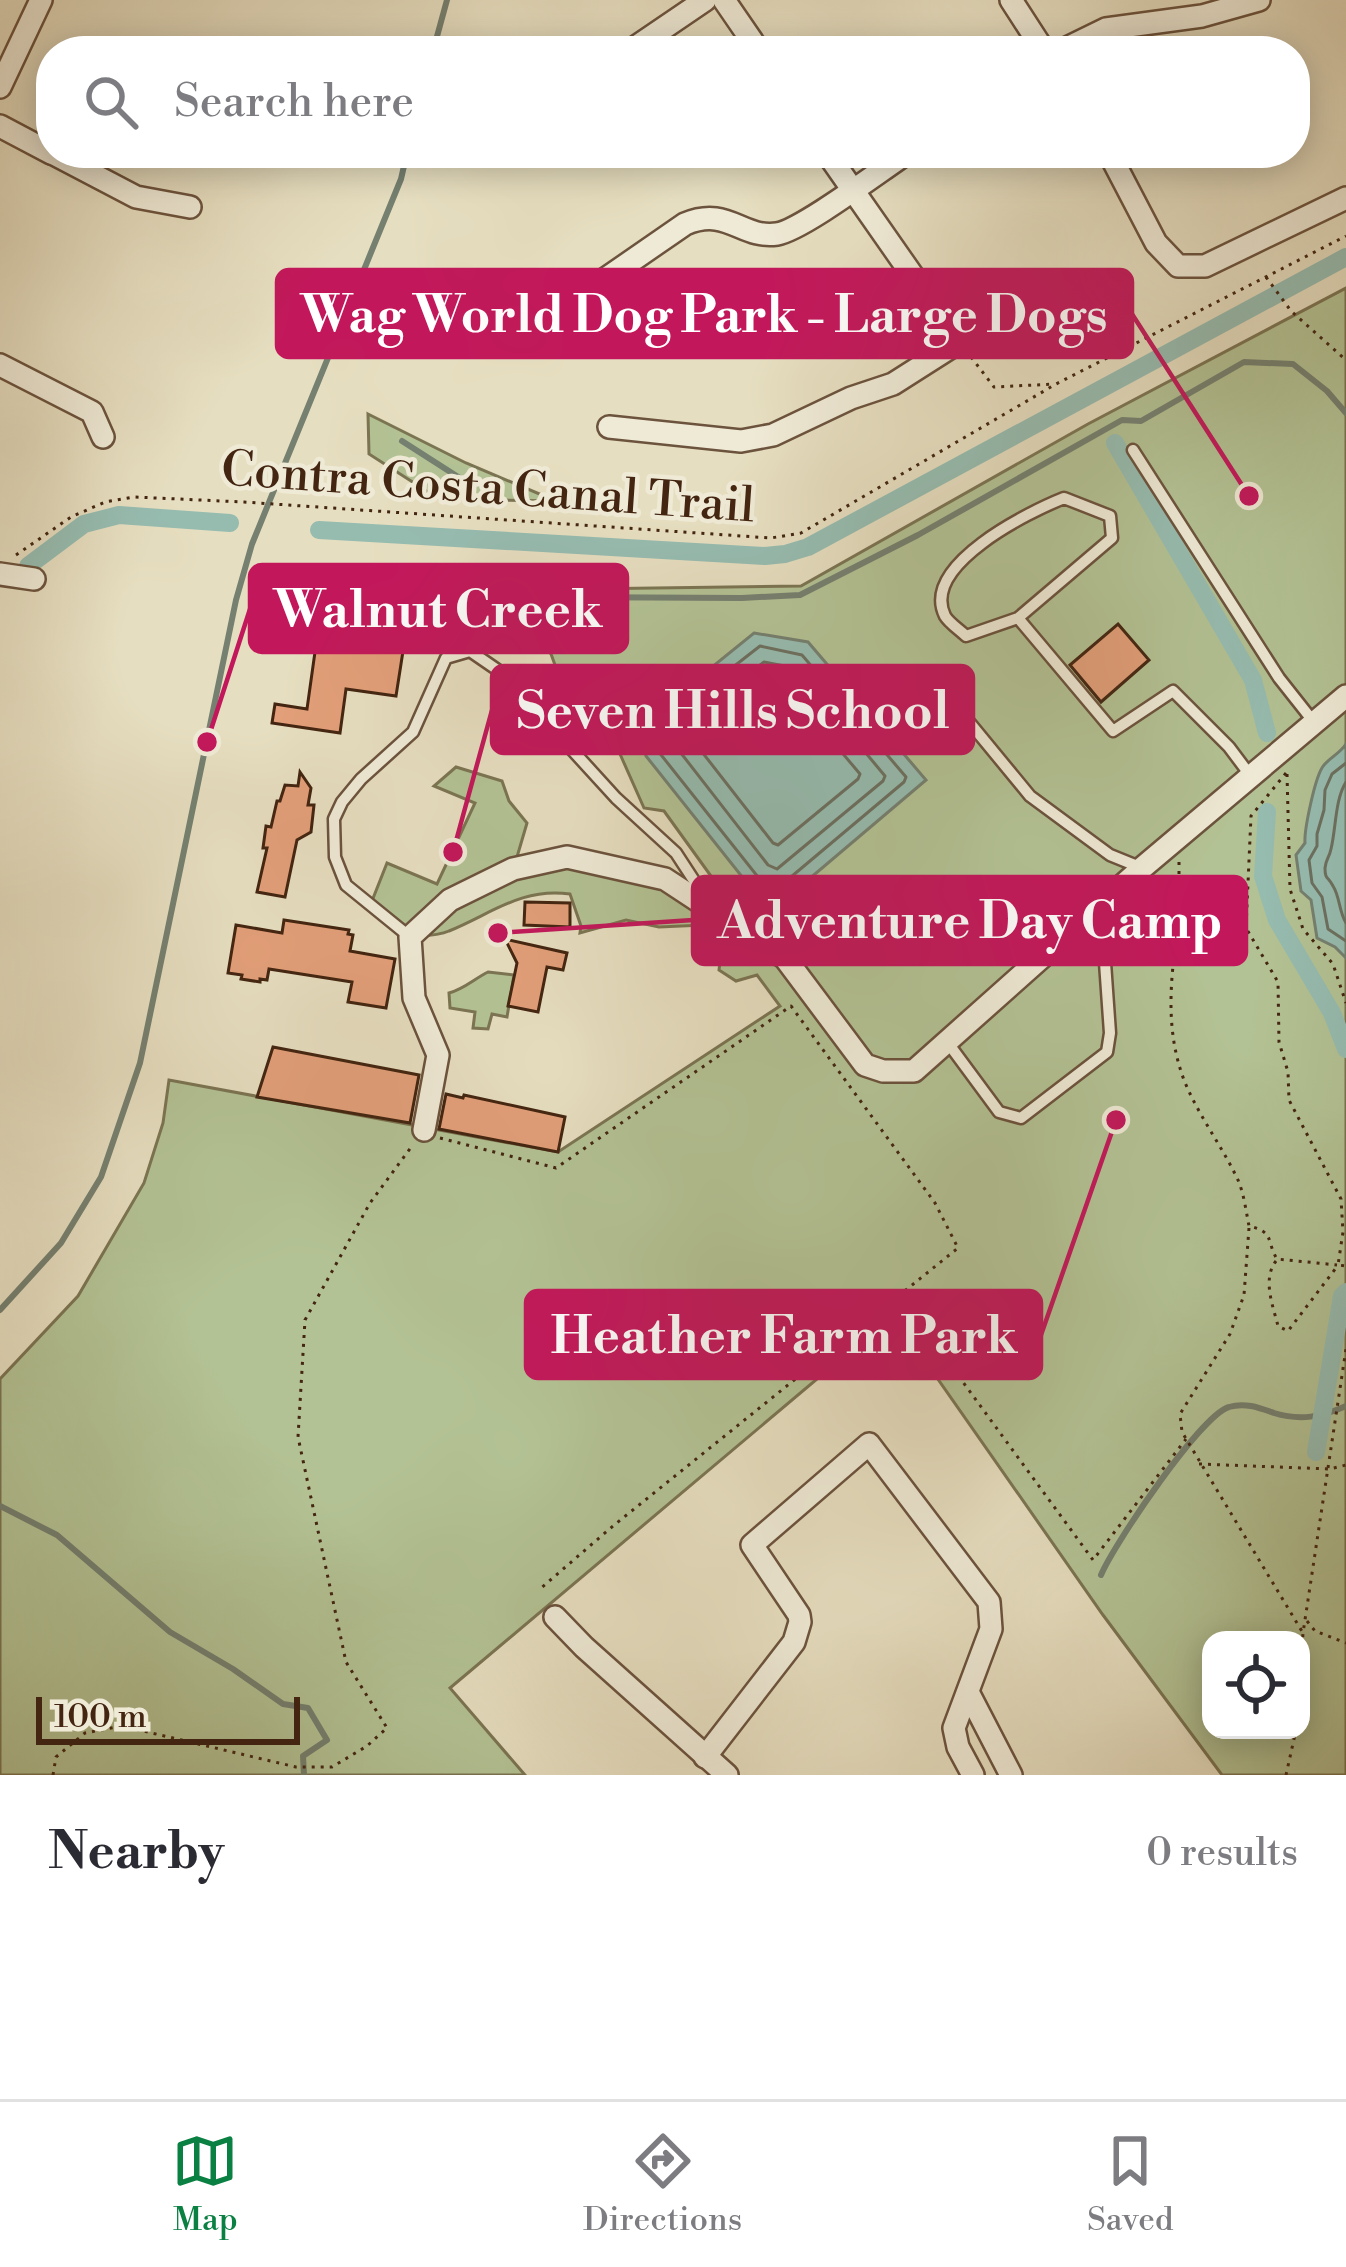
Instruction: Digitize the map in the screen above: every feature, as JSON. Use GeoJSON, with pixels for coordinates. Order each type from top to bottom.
{"type":"FeatureCollection","features":[{"type":"Feature","properties":{"kind":"street"},"geometry":{"type":"LineString","coordinates":[[0,88],[41,0]]}},
{"type":"Feature","properties":{"kind":"street"},"geometry":{"type":"LineString","coordinates":[[652,36],[705,0]]}},
{"type":"Feature","properties":{"kind":"street"},"geometry":{"type":"LineString","coordinates":[[724,0],[748,36]]}},
{"type":"Feature","properties":{"kind":"street"},"geometry":{"type":"LineString","coordinates":[[1011,0],[1034,36]]}},
{"type":"Feature","properties":{"kind":"street"},"geometry":{"type":"LineString","coordinates":[[1092,36],[1106,29],[1202,16],[1259,0]]}},
{"type":"Feature","properties":{"kind":"street"},"geometry":{"type":"LineString","coordinates":[[0,126],[36,145]]}},
{"type":"Feature","properties":{"kind":"street"},"geometry":{"type":"LineString","coordinates":[[80,168],[136,197],[190,207]]}},
{"type":"Feature","properties":{"kind":"street"},"geometry":{"type":"LineString","coordinates":[[609,427],[740,441],[773,434],[892,384],[959,342],[837,168]]}},
{"type":"Feature","properties":{"kind":"street"},"geometry":{"type":"LineString","coordinates":[[530,332],[685,224],[710,217],[781,233],[884,168]]}},
{"type":"Feature","properties":{"kind":"street"},"geometry":{"type":"LineString","coordinates":[[1117,168],[1156,243],[1178,266],[1205,266],[1346,198]]}},
{"type":"Feature","properties":{"kind":"street"},"geometry":{"type":"LineString","coordinates":[[0,365],[92,412],[103,436]]}},
{"type":"Feature","properties":{"kind":"street"},"geometry":{"type":"LineString","coordinates":[[422,1132],[438,1055],[414,998],[410,937],[449,900],[513,869],[567,857],[665,879],[785,958],[865,1065],[883,1071],[914,1071],[1142,868],[1346,696]]}},
{"type":"Feature","properties":{"kind":"street"},"geometry":{"type":"LineString","coordinates":[[700,1753],[794,1642],[800,1622],[752,1546],[869,1444],[989,1602],[991,1629],[954,1728],[958,1748],[974,1775]]}},
{"type":"Feature","properties":{"kind":"street"},"geometry":{"type":"LineString","coordinates":[[554,1617],[727,1775]]}},
{"type":"Feature","properties":{"kind":"street"},"geometry":{"type":"LineString","coordinates":[[968,1692],[1011,1775]]}},
{"type":"Feature","properties":{"kind":"lane"},"geometry":{"type":"LineString","coordinates":[[959,342],[993,333],[1049,295]]}},
{"type":"Feature","properties":{"kind":"lane"},"geometry":{"type":"LineString","coordinates":[[1133,450],[1279,678],[1315,724]]}},
{"type":"Feature","properties":{"kind":"lane"},"geometry":{"type":"LineString","coordinates":[[1064,497],[1110,517],[1112,538],[1018,618],[966,636],[946,617],[941,593],[949,576],[980,545],[1032,511],[1064,497]]}},
{"type":"Feature","properties":{"kind":"lane"},"geometry":{"type":"LineString","coordinates":[[1018,618],[1113,731],[1173,691],[1252,777]]}},
{"type":"Feature","properties":{"kind":"lane"},"geometry":{"type":"LineString","coordinates":[[410,937],[346,885],[335,857],[334,819],[361,779],[413,733],[446,658],[470,651],[502,673],[616,798],[676,853],[714,912]]}},
{"type":"Feature","properties":{"kind":"lane"},"geometry":{"type":"LineString","coordinates":[[937,683],[1030,796],[1110,855],[1142,868]]}},
{"type":"Feature","properties":{"kind":"lane"},"geometry":{"type":"LineString","coordinates":[[948,1043],[999,1112],[1021,1118],[1107,1052],[1110,1033],[1101,906]]}},
{"type":"Feature","properties":{"kind":"path","name":"Contra Costa Canal Trail"},"geometry":{"type":"LineString","coordinates":[[16,571],[70,517],[105,502],[134,497],[771,538],[801,533],[1056,384],[1346,236]]}},
{"type":"Feature","properties":{"kind":"path"},"geometry":{"type":"LineString","coordinates":[[1265,276],[1312,332],[1346,360]]}},
{"type":"Feature","properties":{"kind":"path"},"geometry":{"type":"LineString","coordinates":[[959,342],[994,387],[1056,384]]}},
{"type":"Feature","properties":{"kind":"path"},"geometry":{"type":"LineString","coordinates":[[1277,1259],[1270,1269],[1270,1291],[1278,1327],[1288,1331],[1338,1265],[1342,1232],[1341,1199],[1289,1100],[1278,982],[1246,928],[1251,815],[1287,772],[1290,889],[1304,929],[1333,964],[1346,1003]]}},
{"type":"Feature","properties":{"kind":"path"},"geometry":{"type":"LineString","coordinates":[[1178,839],[1179,920],[1169,987],[1172,1024],[1183,1077],[1239,1183],[1249,1226],[1244,1295],[1230,1334],[1180,1414],[1182,1432],[1302,1631]]}},
{"type":"Feature","properties":{"kind":"path"},"geometry":{"type":"LineString","coordinates":[[1179,920],[1246,928]]}},
{"type":"Feature","properties":{"kind":"path"},"geometry":{"type":"LineString","coordinates":[[53,1775],[56,1757],[86,1733],[122,1726],[296,1767],[332,1767],[368,1746],[387,1728],[346,1662],[298,1437],[305,1320],[370,1203],[422,1132],[556,1168],[791,1006],[935,1203],[958,1248],[540,1589]]}},
{"type":"Feature","properties":{"kind":"path"},"geometry":{"type":"LineString","coordinates":[[1249,1226],[1271,1239],[1277,1259]]}},
{"type":"Feature","properties":{"kind":"path"},"geometry":{"type":"LineString","coordinates":[[1277,1259],[1346,1266]]}},
{"type":"Feature","properties":{"kind":"path"},"geometry":{"type":"LineString","coordinates":[[899,1295],[1093,1560],[1186,1439]]}},
{"type":"Feature","properties":{"kind":"path"},"geometry":{"type":"LineString","coordinates":[[1303,1631],[1346,1349]]}},
{"type":"Feature","properties":{"kind":"path"},"geometry":{"type":"LineString","coordinates":[[1199,1464],[1330,1469],[1346,1465]]}},
{"type":"Feature","properties":{"kind":"path"},"geometry":{"type":"LineString","coordinates":[[1305,1619],[1315,1631],[1346,1643]]}},
{"type":"Feature","properties":{"kind":"path"},"geometry":{"type":"LineString","coordinates":[[1286,1775],[1294,1739]]}},
{"type":"Feature","properties":{"kind":"green space"},"geometry":{"type":"Polygon","coordinates":[[[1346,288],[1346,1775],[1222,1775],[1103,1615],[893,1315],[450,1688],[525,1775],[0,1775],[0,1379],[78,1296],[144,1183],[163,1123],[169,1080],[558,1152],[780,1006],[757,975],[736,981],[719,970],[722,945],[704,925],[659,927],[626,920],[580,933],[570,894],[553,893],[522,898],[445,933],[410,937],[370,906],[387,863],[437,884],[475,803],[434,786],[456,767],[502,781],[509,801],[527,823],[514,867],[567,857],[665,879],[742,919],[664,811],[644,808],[616,745],[581,736],[551,654],[504,590],[801,586],[1088,424],[1346,288]]]}},
{"type":"Feature","properties":{"kind":"green space"},"geometry":{"type":"Polygon","coordinates":[[[368,414],[556,501],[439,499],[369,454],[368,414]]]}},
{"type":"Feature","properties":{"kind":"green space"},"geometry":{"type":"Polygon","coordinates":[[[488,972],[514,975],[507,1017],[492,1014],[488,1029],[473,1028],[475,1012],[450,1008],[449,993],[488,972]]]}},
{"type":"Feature","properties":{"kind":"water"},"geometry":{"type":"Polygon","coordinates":[[[754,633],[808,642],[926,780],[782,902],[751,888],[646,756],[639,726],[754,633]]]}},
{"type":"Feature","properties":{"kind":"water"},"geometry":{"type":"Polygon","coordinates":[[[1346,744],[1346,958],[1317,938],[1311,900],[1301,891],[1296,855],[1305,843],[1321,771],[1346,744]]]}},
{"type":"Feature","properties":{"kind":"building"},"geometry":{"type":"Polygon","coordinates":[[[374,595],[411,600],[396,696],[346,689],[340,733],[272,723],[275,704],[307,709],[322,602],[372,609],[374,595]]]}},
{"type":"Feature","properties":{"kind":"building"},"geometry":{"type":"Polygon","coordinates":[[[1118,624],[1149,660],[1101,702],[1070,665],[1118,624]]]}},
{"type":"Feature","properties":{"kind":"building"},"geometry":{"type":"Polygon","coordinates":[[[300,772],[311,788],[311,832],[297,840],[285,897],[257,892],[267,848],[263,848],[266,826],[271,827],[285,785],[298,786],[300,772]]]}},
{"type":"Feature","properties":{"kind":"building"},"geometry":{"type":"Polygon","coordinates":[[[525,902],[570,903],[570,927],[524,925],[525,902]]]}},
{"type":"Feature","properties":{"kind":"building"},"geometry":{"type":"Polygon","coordinates":[[[284,920],[349,930],[353,935],[350,951],[395,959],[386,1008],[348,1002],[352,982],[269,969],[267,980],[260,982],[228,973],[236,925],[282,933],[284,920]]]}},
{"type":"Feature","properties":{"kind":"building"},"geometry":{"type":"Polygon","coordinates":[[[505,939],[567,953],[563,970],[547,967],[538,1012],[508,1006],[517,963],[505,939]]]}},
{"type":"Feature","properties":{"kind":"building"},"geometry":{"type":"Polygon","coordinates":[[[273,1047],[419,1075],[410,1123],[257,1097],[273,1047]]]}},
{"type":"Feature","properties":{"kind":"building"},"geometry":{"type":"Polygon","coordinates":[[[446,1094],[565,1117],[558,1152],[439,1129],[446,1094]]]}},
{"type":"Feature","properties":{"kind":"waterway"},"geometry":{"type":"LineString","coordinates":[[437,36],[447,0]]}},
{"type":"Feature","properties":{"kind":"waterway"},"geometry":{"type":"LineString","coordinates":[[0,1310],[61,1243],[101,1177],[140,1063],[236,600],[252,544],[404,168]]}},
{"type":"Feature","properties":{"kind":"waterway"},"geometry":{"type":"LineString","coordinates":[[319,530],[785,554],[808,547],[1346,257]]}},
{"type":"Feature","properties":{"kind":"waterway"},"geometry":{"type":"LineString","coordinates":[[531,577],[552,597],[800,595],[918,535],[1122,420],[1141,421],[1244,362],[1293,364],[1346,413]]}},
{"type":"Feature","properties":{"kind":"waterway"},"geometry":{"type":"LineString","coordinates":[[402,441],[466,482]]}},
{"type":"Feature","properties":{"kind":"waterway"},"geometry":{"type":"LineString","coordinates":[[1115,443],[1253,680],[1267,733]]}},
{"type":"Feature","properties":{"kind":"waterway"},"geometry":{"type":"LineString","coordinates":[[28,566],[84,524],[119,515],[230,523]]}},
{"type":"Feature","properties":{"kind":"waterway"},"geometry":{"type":"LineString","coordinates":[[1267,812],[1263,876],[1277,920],[1332,1013],[1346,1049]]}},
{"type":"Feature","properties":{"kind":"waterway"},"geometry":{"type":"LineString","coordinates":[[1316,1452],[1346,1292]]}},
{"type":"Feature","properties":{"kind":"waterway"},"geometry":{"type":"LineString","coordinates":[[1101,1575],[1159,1482],[1216,1415],[1241,1405],[1302,1417],[1346,1406]]}},
{"type":"Feature","properties":{"kind":"waterway"},"geometry":{"type":"LineString","coordinates":[[0,1506],[57,1535],[170,1632],[283,1704],[308,1708],[327,1740],[303,1756],[304,1775]]}},
{"type":"Feature","properties":{"kind":"place","name":"Wag World Dog Park - Large Dogs"},"geometry":{"type":"Point","coordinates":[1249,496]}},
{"type":"Feature","properties":{"kind":"place","name":"Walnut Creek"},"geometry":{"type":"Point","coordinates":[207,742]}},
{"type":"Feature","properties":{"kind":"place","name":"Seven Hills School"},"geometry":{"type":"Point","coordinates":[453,852]}},
{"type":"Feature","properties":{"kind":"place","name":"Adventure Day Camp"},"geometry":{"type":"Point","coordinates":[498,933]}},
{"type":"Feature","properties":{"kind":"place","name":"Heather Farm Park"},"geometry":{"type":"Point","coordinates":[1116,1120]}}]}
